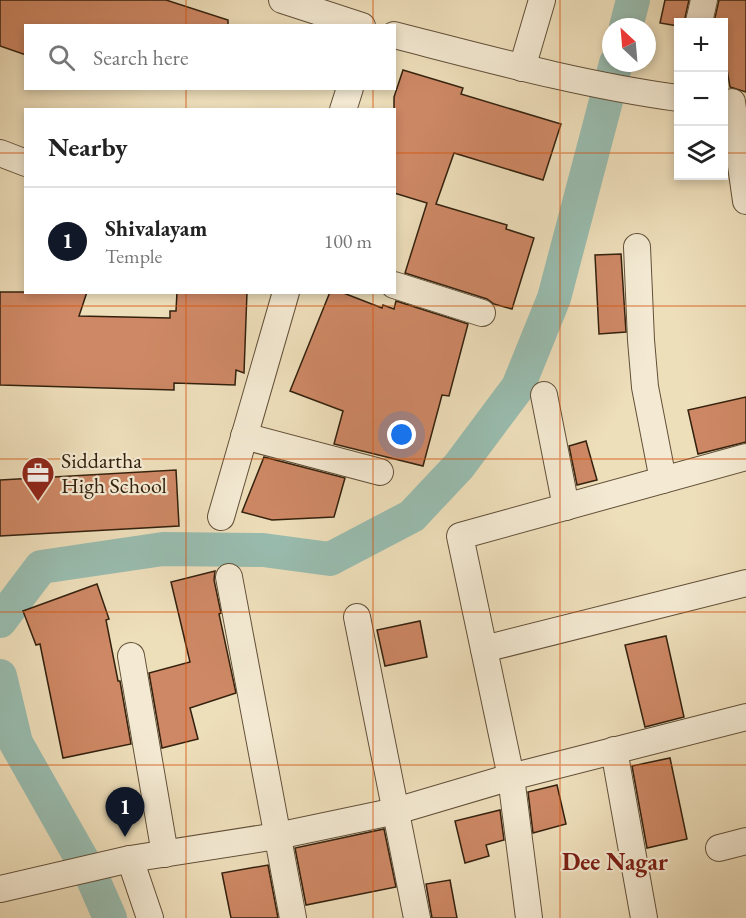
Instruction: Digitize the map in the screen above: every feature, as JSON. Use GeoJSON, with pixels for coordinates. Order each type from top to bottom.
{"type":"FeatureCollection","features":[{"type":"Feature","properties":{"kind":"street"},"geometry":{"type":"LineString","coordinates":[[282,0],[356,24]]}},
{"type":"Feature","properties":{"kind":"street"},"geometry":{"type":"LineString","coordinates":[[522,68],[542,0]]}},
{"type":"Feature","properties":{"kind":"street"},"geometry":{"type":"LineString","coordinates":[[700,18],[705,0]]}},
{"type":"Feature","properties":{"kind":"street"},"geometry":{"type":"LineString","coordinates":[[396,36],[522,68],[674,97]]}},
{"type":"Feature","properties":{"kind":"street"},"geometry":{"type":"LineString","coordinates":[[344,108],[349,90]]}},
{"type":"Feature","properties":{"kind":"street"},"geometry":{"type":"LineString","coordinates":[[734,101],[746,201]]}},
{"type":"Feature","properties":{"kind":"street"},"geometry":{"type":"LineString","coordinates":[[0,153],[24,162]]}},
{"type":"Feature","properties":{"kind":"street"},"geometry":{"type":"LineString","coordinates":[[637,247],[645,387],[663,480]]}},
{"type":"Feature","properties":{"kind":"street"},"geometry":{"type":"LineString","coordinates":[[396,286],[482,313]]}},
{"type":"Feature","properties":{"kind":"street"},"geometry":{"type":"LineString","coordinates":[[220,517],[285,294]]}},
{"type":"Feature","properties":{"kind":"street"},"geometry":{"type":"LineString","coordinates":[[544,395],[566,507]]}},
{"type":"Feature","properties":{"kind":"street"},"geometry":{"type":"LineString","coordinates":[[244,436],[380,472]]}},
{"type":"Feature","properties":{"kind":"street"},"geometry":{"type":"LineString","coordinates":[[529,918],[511,777],[460,536],[746,457]]}},
{"type":"Feature","properties":{"kind":"street"},"geometry":{"type":"LineString","coordinates":[[229,577],[293,918]]}},
{"type":"Feature","properties":{"kind":"street"},"geometry":{"type":"LineString","coordinates":[[484,649],[746,583]]}},
{"type":"Feature","properties":{"kind":"street"},"geometry":{"type":"LineString","coordinates":[[357,617],[417,918]]}},
{"type":"Feature","properties":{"kind":"street"},"geometry":{"type":"LineString","coordinates":[[131,656],[165,854]]}},
{"type":"Feature","properties":{"kind":"street"},"geometry":{"type":"LineString","coordinates":[[4,889],[130,859],[277,836],[396,811],[511,777],[746,717]]}},
{"type":"Feature","properties":{"kind":"street"},"geometry":{"type":"LineString","coordinates":[[614,750],[644,918]]}},
{"type":"Feature","properties":{"kind":"street"},"geometry":{"type":"LineString","coordinates":[[719,848],[746,841]]}},
{"type":"Feature","properties":{"kind":"street"},"geometry":{"type":"LineString","coordinates":[[130,859],[150,918]]}},
{"type":"Feature","properties":{"kind":"building"},"geometry":{"type":"Polygon","coordinates":[[[0,0],[166,0],[228,20],[228,24],[24,24],[24,54],[0,46],[0,0]]]}},
{"type":"Feature","properties":{"kind":"building"},"geometry":{"type":"Polygon","coordinates":[[[665,0],[689,0],[685,18],[674,18],[674,25],[660,23],[665,0]]]}},
{"type":"Feature","properties":{"kind":"building"},"geometry":{"type":"Polygon","coordinates":[[[719,0],[746,0],[746,92],[730,87],[728,18],[715,18],[719,0]]]}},
{"type":"Feature","properties":{"kind":"building"},"geometry":{"type":"Polygon","coordinates":[[[403,70],[463,88],[461,94],[561,124],[543,180],[454,153],[436,204],[507,225],[506,229],[534,238],[512,309],[405,273],[427,203],[396,194],[394,97],[403,70]]]}},
{"type":"Feature","properties":{"kind":"building"},"geometry":{"type":"Polygon","coordinates":[[[621,254],[626,332],[599,334],[595,255],[621,254]]]}},
{"type":"Feature","properties":{"kind":"building"},"geometry":{"type":"Polygon","coordinates":[[[0,292],[86,294],[79,316],[170,318],[170,311],[176,311],[177,294],[247,294],[244,373],[236,370],[235,385],[174,383],[174,390],[0,385],[0,292]]]}},
{"type":"Feature","properties":{"kind":"building"},"geometry":{"type":"Polygon","coordinates":[[[329,294],[346,294],[382,308],[383,305],[394,309],[396,301],[468,324],[449,396],[442,395],[423,466],[334,444],[343,411],[290,391],[329,294]]]}},
{"type":"Feature","properties":{"kind":"building"},"geometry":{"type":"Polygon","coordinates":[[[746,397],[746,442],[698,454],[688,410],[746,397]]]}},
{"type":"Feature","properties":{"kind":"building"},"geometry":{"type":"Polygon","coordinates":[[[586,441],[597,480],[577,485],[569,446],[586,441]]]}},
{"type":"Feature","properties":{"kind":"building"},"geometry":{"type":"Polygon","coordinates":[[[264,457],[345,478],[334,517],[272,520],[242,512],[264,457]]]}},
{"type":"Feature","properties":{"kind":"building"},"geometry":{"type":"Polygon","coordinates":[[[176,470],[179,526],[0,536],[0,480],[176,470]]]}},
{"type":"Feature","properties":{"kind":"building"},"geometry":{"type":"Polygon","coordinates":[[[215,571],[214,580],[221,613],[219,614],[236,693],[190,708],[198,739],[162,748],[149,673],[190,662],[171,582],[215,571]]]}},
{"type":"Feature","properties":{"kind":"building"},"geometry":{"type":"Polygon","coordinates":[[[97,584],[109,619],[106,620],[131,744],[63,758],[40,644],[36,645],[23,611],[97,584]]]}},
{"type":"Feature","properties":{"kind":"building"},"geometry":{"type":"Polygon","coordinates":[[[420,621],[427,657],[385,666],[377,630],[420,621]]]}},
{"type":"Feature","properties":{"kind":"building"},"geometry":{"type":"Polygon","coordinates":[[[666,636],[684,717],[645,727],[625,645],[666,636]]]}},
{"type":"Feature","properties":{"kind":"building"},"geometry":{"type":"Polygon","coordinates":[[[670,758],[687,839],[647,848],[632,766],[670,758]]]}},
{"type":"Feature","properties":{"kind":"building"},"geometry":{"type":"Polygon","coordinates":[[[557,785],[566,824],[533,833],[528,792],[557,785]]]}},
{"type":"Feature","properties":{"kind":"building"},"geometry":{"type":"Polygon","coordinates":[[[500,810],[504,840],[486,845],[489,856],[465,863],[455,821],[500,810]]]}},
{"type":"Feature","properties":{"kind":"building"},"geometry":{"type":"Polygon","coordinates":[[[384,829],[396,887],[306,905],[295,848],[384,829]]]}},
{"type":"Feature","properties":{"kind":"building"},"geometry":{"type":"Polygon","coordinates":[[[268,865],[278,918],[231,918],[222,873],[268,865]]]}},
{"type":"Feature","properties":{"kind":"building"},"geometry":{"type":"Polygon","coordinates":[[[450,880],[457,918],[432,918],[426,884],[450,880]]]}},
{"type":"Feature","properties":{"kind":"waterway"},"geometry":{"type":"LineString","coordinates":[[628,18],[633,0]]}},
{"type":"Feature","properties":{"kind":"waterway"},"geometry":{"type":"LineString","coordinates":[[0,621],[41,567],[163,549],[263,550],[330,559],[412,516],[459,466],[518,387],[554,298],[614,72]]}},
{"type":"Feature","properties":{"kind":"waterway"},"geometry":{"type":"LineString","coordinates":[[0,676],[16,743],[92,877],[110,918]]}},
{"type":"Feature","properties":{"kind":"place","name":"Siddartha High School"},"geometry":{"type":"Point","coordinates":[38,502]}},
{"type":"Feature","properties":{"kind":"place","name":"Shivalayam"},"geometry":{"type":"Point","coordinates":[125,837]}},
{"type":"Feature","properties":{"kind":"district","name":"Dee Nagar"},"geometry":{"type":"Point","coordinates":[615,861]}}]}
